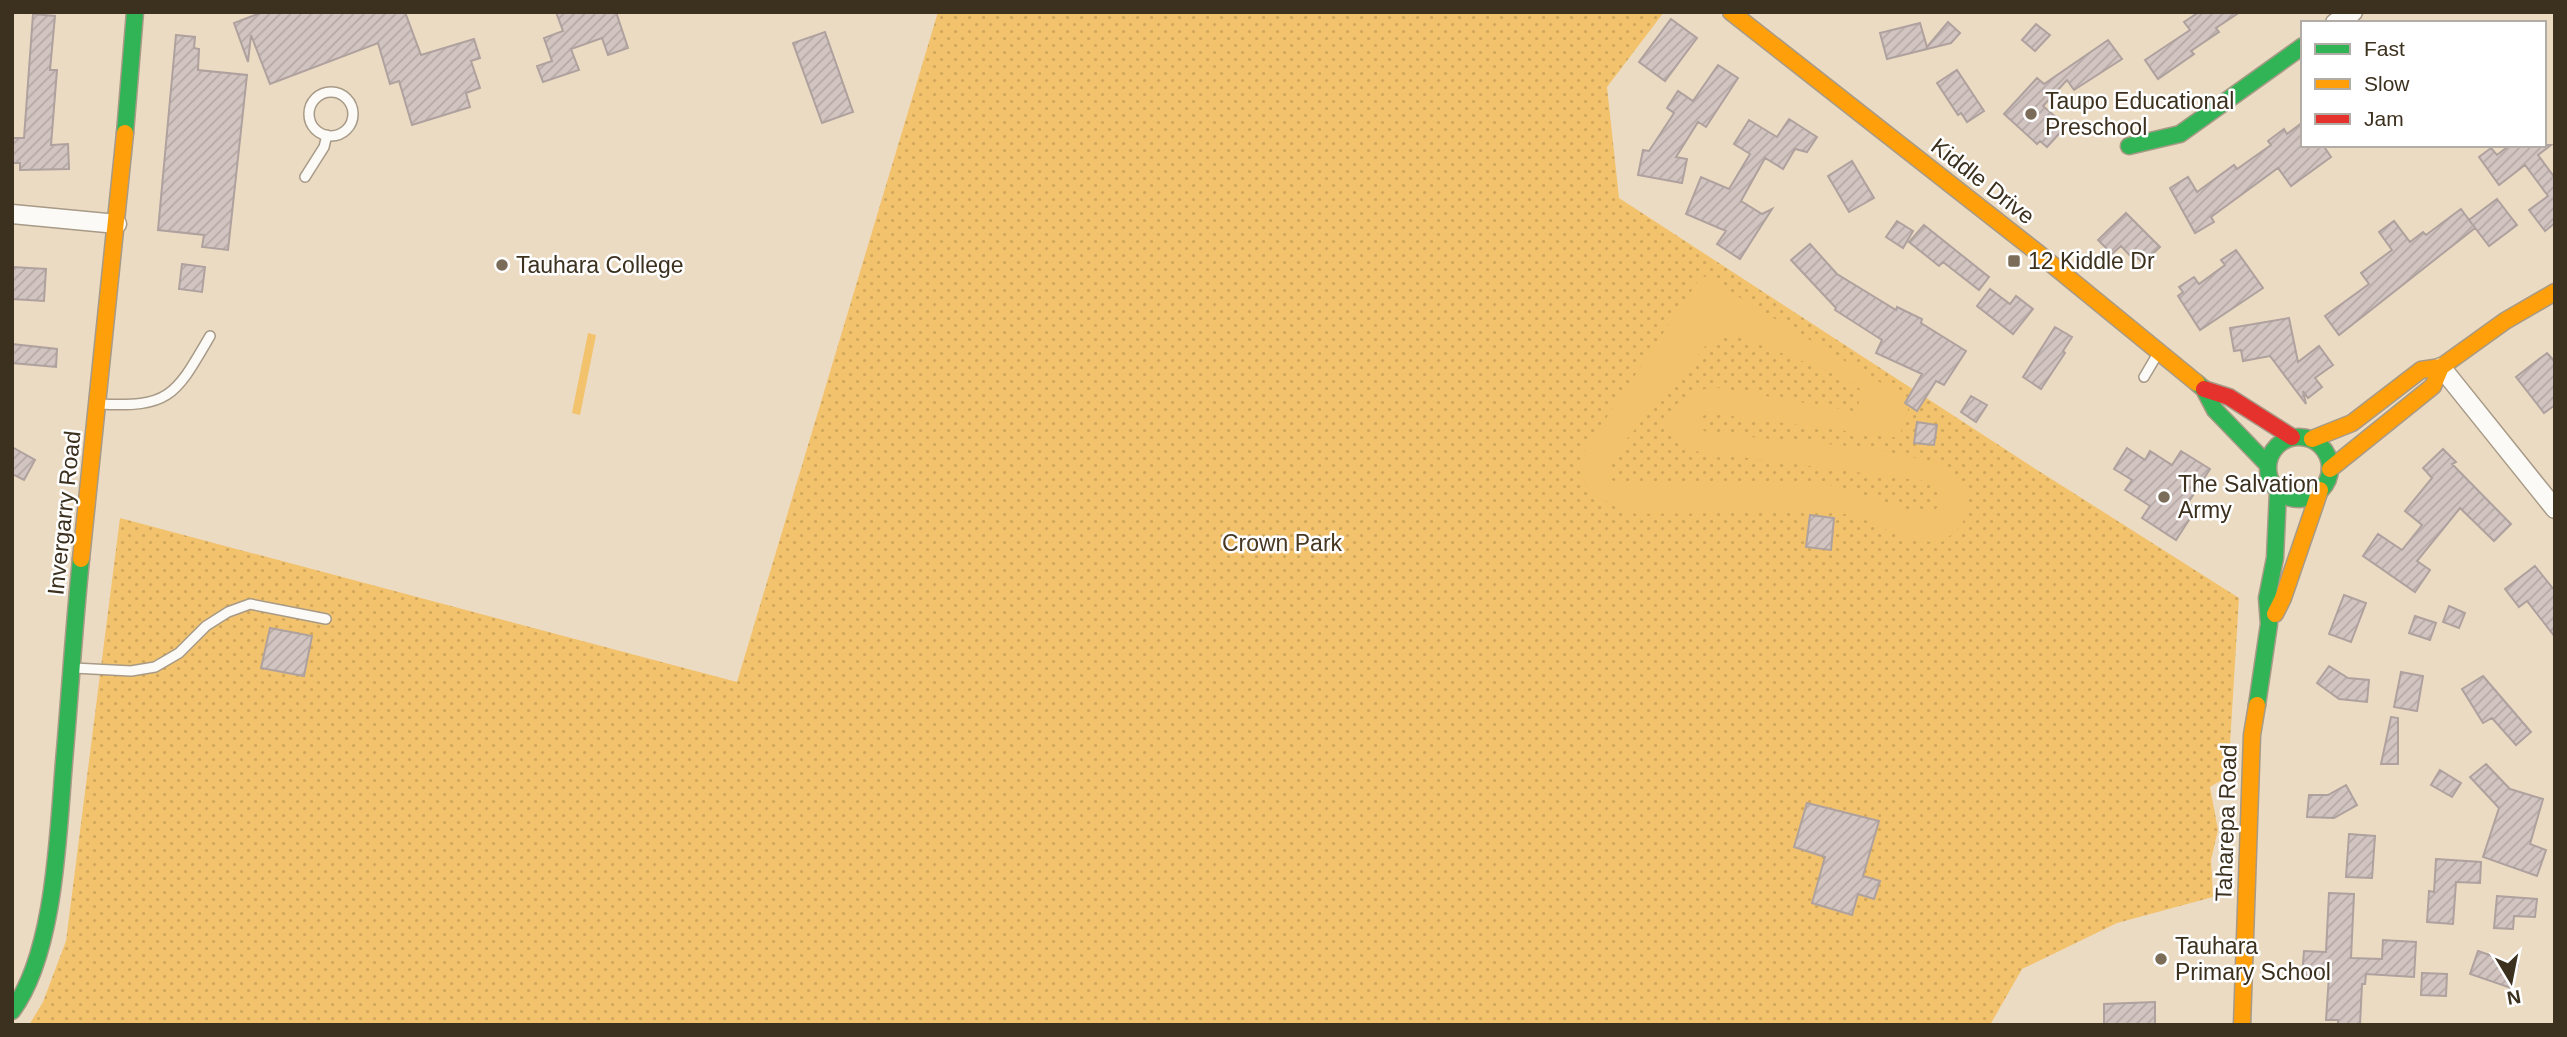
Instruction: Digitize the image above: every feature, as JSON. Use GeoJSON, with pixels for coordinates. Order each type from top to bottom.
{"type":"FeatureCollection","features":[{"type":"Feature","properties":{"kind":"street","name":"Invergarry Road"},"geometry":{"type":"LineString","coordinates":[[12,1011],[21,999],[39,954],[50,903],[74,668],[78,591],[117,224],[135,12]]}},
{"type":"Feature","properties":{"kind":"street","name":"Kiddle Drive"},"geometry":{"type":"LineString","coordinates":[[1731,12],[2038,253],[2204,389],[2229,397],[2292,437]]}},
{"type":"Feature","properties":{"kind":"street"},"geometry":{"type":"LineString","coordinates":[[2129,146],[2180,134],[2301,47]]}},
{"type":"Feature","properties":{"kind":"street"},"geometry":{"type":"LineString","coordinates":[[12,214],[117,224]]}},
{"type":"Feature","properties":{"kind":"street","name":"Taharepa Road"},"geometry":{"type":"LineString","coordinates":[[2292,437],[2312,439],[2353,423],[2421,370],[2441,367],[2505,321],[2555,292]]}},
{"type":"Feature","properties":{"kind":"street"},"geometry":{"type":"LineString","coordinates":[[2441,367],[2555,509]]}},
{"type":"Feature","properties":{"kind":"street","name":"Taharepa Road"},"geometry":{"type":"LineString","coordinates":[[2269,624],[2283,597],[2320,490],[2330,469],[2433,386],[2441,367]]}},
{"type":"Feature","properties":{"kind":"street","name":"Kiddle Drive"},"geometry":{"type":"LineString","coordinates":[[2204,389],[2215,410],[2267,464]]}},
{"type":"Feature","properties":{"kind":"street"},"geometry":{"type":"LineString","coordinates":[[2267,464],[2276,447],[2292,437]]}},
{"type":"Feature","properties":{"kind":"street"},"geometry":{"type":"LineString","coordinates":[[2312,439],[2326,452],[2330,469]]}},
{"type":"Feature","properties":{"kind":"street","name":"Taharepa Road"},"geometry":{"type":"LineString","coordinates":[[2242,1025],[2252,735],[2269,624],[2267,598],[2275,558],[2278,491],[2271,483],[2267,464]]}},
{"type":"Feature","properties":{"kind":"street"},"geometry":{"type":"LineString","coordinates":[[2278,491],[2294,498],[2304,498],[2320,490]]}},
{"type":"Feature","properties":{"kind":"lane"},"geometry":{"type":"LineString","coordinates":[[331,92],[338,93],[349,102],[352,116],[346,129],[334,135],[327,135],[314,128],[309,115],[310,109],[317,97],[331,92]]}},
{"type":"Feature","properties":{"kind":"lane"},"geometry":{"type":"LineString","coordinates":[[306,177],[324,147],[327,135]]}},
{"type":"Feature","properties":{"kind":"lane"},"geometry":{"type":"LineString","coordinates":[[98,404],[138,405],[173,392],[184,381],[210,336]]}},
{"type":"Feature","properties":{"kind":"lane"},"geometry":{"type":"LineString","coordinates":[[2144,377],[2159,352]]}},
{"type":"Feature","properties":{"kind":"lane"},"geometry":{"type":"LineString","coordinates":[[74,668],[131,671],[155,667],[178,653],[206,626],[228,612],[250,604],[326,619]]}},
{"type":"Feature","properties":{"kind":"green space","name":"Crown Park"},"geometry":{"type":"Polygon","coordinates":[[[938,12],[1664,12],[1607,87],[1619,198],[2239,598],[2228,776],[2210,787],[2218,830],[2211,860],[2213,897],[2117,923],[2022,969],[1990,1025],[29,1025],[43,1002],[66,941],[120,518],[737,682],[938,12]]]}},
{"type":"Feature","properties":{"kind":"green space"},"geometry":{"type":"Polygon","coordinates":[[[1702,275],[1910,403],[1899,438],[1708,413],[1702,417],[1701,429],[1708,433],[1870,448],[1944,464],[1965,484],[1968,498],[1965,519],[1957,530],[1942,542],[1912,541],[1856,516],[1832,512],[1636,514],[1595,497],[1585,484],[1583,453],[1702,275]],[[1734,335],[1708,343],[1626,440],[1609,466],[1608,478],[1616,482],[1820,482],[1913,511],[1932,512],[1941,504],[1941,492],[1932,482],[1686,450],[1668,429],[1671,410],[1688,396],[1713,387],[1858,410],[1860,389],[1841,376],[1734,335]]]}},
{"type":"Feature","properties":{"kind":"green space"},"geometry":{"type":"Polygon","coordinates":[[[588,333],[596,335],[580,415],[572,413],[588,333]]]}},
{"type":"Feature","properties":{"kind":"building"},"geometry":{"type":"Polygon","coordinates":[[[263,12],[405,12],[421,55],[474,39],[480,58],[471,61],[480,88],[466,93],[470,107],[412,125],[399,81],[390,84],[378,43],[270,84],[251,35],[248,62],[234,23],[263,12]]]}},
{"type":"Feature","properties":{"kind":"building"},"geometry":{"type":"Polygon","coordinates":[[[556,12],[616,12],[628,48],[608,55],[602,38],[571,49],[579,70],[543,82],[537,66],[552,61],[544,38],[563,31],[556,12]]]}},
{"type":"Feature","properties":{"kind":"building"},"geometry":{"type":"Polygon","coordinates":[[[2199,12],[2240,12],[2216,28],[2219,32],[2191,51],[2194,54],[2158,79],[2145,60],[2190,30],[2184,22],[2199,12]]]}},
{"type":"Feature","properties":{"kind":"building"},"geometry":{"type":"Polygon","coordinates":[[[33,14],[55,16],[50,70],[57,70],[51,145],[68,144],[69,169],[20,170],[20,163],[12,163],[12,138],[24,138],[33,14]]]}},
{"type":"Feature","properties":{"kind":"building"},"geometry":{"type":"Polygon","coordinates":[[[1671,19],[1697,38],[1665,81],[1639,62],[1671,19]]]}},
{"type":"Feature","properties":{"kind":"building"},"geometry":{"type":"Polygon","coordinates":[[[1948,22],[1960,33],[1951,43],[1887,59],[1880,33],[1920,23],[1927,47],[1948,22]]]}},
{"type":"Feature","properties":{"kind":"building"},"geometry":{"type":"Polygon","coordinates":[[[2036,24],[2050,35],[2035,51],[2022,40],[2036,24]]]}},
{"type":"Feature","properties":{"kind":"building"},"geometry":{"type":"Polygon","coordinates":[[[825,32],[853,112],[822,123],[793,43],[825,32]]]}},
{"type":"Feature","properties":{"kind":"building"},"geometry":{"type":"Polygon","coordinates":[[[176,35],[195,37],[194,48],[199,49],[198,70],[247,75],[228,250],[202,247],[204,235],[158,230],[176,35]]]}},
{"type":"Feature","properties":{"kind":"building"},"geometry":{"type":"Polygon","coordinates":[[[2108,40],[2122,59],[2074,90],[2067,80],[2043,106],[2066,126],[2047,147],[2040,141],[2037,144],[2004,114],[2037,78],[2044,84],[2108,40]]]}},
{"type":"Feature","properties":{"kind":"building"},"geometry":{"type":"Polygon","coordinates":[[[1718,65],[1738,78],[1706,127],[1698,122],[1676,157],[1687,159],[1682,183],[1638,175],[1643,150],[1649,151],[1674,113],[1667,108],[1678,91],[1693,101],[1718,65]]]}},
{"type":"Feature","properties":{"kind":"building"},"geometry":{"type":"Polygon","coordinates":[[[1957,70],[1984,111],[1967,122],[1961,113],[1958,115],[1937,83],[1957,70]]]}},
{"type":"Feature","properties":{"kind":"building"},"geometry":{"type":"Polygon","coordinates":[[[1789,119],[1817,137],[1807,152],[1795,149],[1783,169],[1765,158],[1741,201],[1762,214],[1772,209],[1740,259],[1717,244],[1726,231],[1686,214],[1701,177],[1729,189],[1750,154],[1734,144],[1749,120],[1777,137],[1789,119]]]}},
{"type":"Feature","properties":{"kind":"building"},"geometry":{"type":"Polygon","coordinates":[[[2301,124],[2301,147],[2324,147],[2331,157],[2291,186],[2278,168],[2211,217],[2214,222],[2195,233],[2170,188],[2188,177],[2197,192],[2234,165],[2237,169],[2271,145],[2268,141],[2284,129],[2287,134],[2301,124]]]}},
{"type":"Feature","properties":{"kind":"building"},"geometry":{"type":"Polygon","coordinates":[[[2551,145],[2538,155],[2555,178],[2555,223],[2545,231],[2529,210],[2548,196],[2525,165],[2499,185],[2479,157],[2491,148],[2497,155],[2507,147],[2551,145]]]}},
{"type":"Feature","properties":{"kind":"building"},"geometry":{"type":"Polygon","coordinates":[[[1852,161],[1874,198],[1849,212],[1828,176],[1852,161]]]}},
{"type":"Feature","properties":{"kind":"building"},"geometry":{"type":"Polygon","coordinates":[[[2497,199],[2517,225],[2489,246],[2469,220],[2497,199]]]}},
{"type":"Feature","properties":{"kind":"building"},"geometry":{"type":"Polygon","coordinates":[[[2461,209],[2475,228],[2339,335],[2325,316],[2369,284],[2361,273],[2392,250],[2379,232],[2394,221],[2410,242],[2423,232],[2426,235],[2461,209]]]}},
{"type":"Feature","properties":{"kind":"building"},"geometry":{"type":"Polygon","coordinates":[[[2126,213],[2160,247],[2143,263],[2136,257],[2134,260],[2121,246],[2112,254],[2098,240],[2126,213]]]}},
{"type":"Feature","properties":{"kind":"building"},"geometry":{"type":"Polygon","coordinates":[[[1897,221],[1913,231],[1903,248],[1886,237],[1897,221]]]}},
{"type":"Feature","properties":{"kind":"building"},"geometry":{"type":"Polygon","coordinates":[[[1924,225],[1989,277],[1979,290],[1943,262],[1939,266],[1909,242],[1924,225]]]}},
{"type":"Feature","properties":{"kind":"building"},"geometry":{"type":"Polygon","coordinates":[[[1810,244],[1837,274],[1896,310],[1897,307],[1922,319],[1921,323],[1966,351],[1944,385],[1936,381],[1917,411],[1905,403],[1922,374],[1876,353],[1882,340],[1835,310],[1791,260],[1810,244]]]}},
{"type":"Feature","properties":{"kind":"building"},"geometry":{"type":"Polygon","coordinates":[[[2236,250],[2263,288],[2200,330],[2178,296],[2183,292],[2179,287],[2194,277],[2199,284],[2225,265],[2221,260],[2236,250]]]}},
{"type":"Feature","properties":{"kind":"building"},"geometry":{"type":"Polygon","coordinates":[[[182,264],[205,267],[202,292],[179,289],[182,264]]]}},
{"type":"Feature","properties":{"kind":"building"},"geometry":{"type":"Polygon","coordinates":[[[12,267],[46,269],[44,301],[12,299],[12,267]]]}},
{"type":"Feature","properties":{"kind":"building"},"geometry":{"type":"Polygon","coordinates":[[[1990,289],[2010,304],[2016,296],[2033,309],[2013,334],[1977,306],[1990,289]]]}},
{"type":"Feature","properties":{"kind":"building"},"geometry":{"type":"Polygon","coordinates":[[[2289,318],[2298,362],[2319,346],[2333,365],[2315,378],[2322,387],[2308,398],[2303,391],[2306,404],[2270,356],[2243,361],[2241,350],[2234,351],[2230,328],[2289,318]]]}},
{"type":"Feature","properties":{"kind":"building"},"geometry":{"type":"Polygon","coordinates":[[[2055,327],[2072,337],[2063,351],[2065,353],[2041,389],[2023,377],[2055,327]]]}},
{"type":"Feature","properties":{"kind":"building"},"geometry":{"type":"Polygon","coordinates":[[[12,344],[57,349],[56,367],[12,363],[12,344]]]}},
{"type":"Feature","properties":{"kind":"building"},"geometry":{"type":"Polygon","coordinates":[[[2547,353],[2555,362],[2555,405],[2544,413],[2516,377],[2547,353]]]}},
{"type":"Feature","properties":{"kind":"building"},"geometry":{"type":"Polygon","coordinates":[[[1971,396],[1987,405],[1976,422],[1961,412],[1971,396]]]}},
{"type":"Feature","properties":{"kind":"building"},"geometry":{"type":"Polygon","coordinates":[[[1917,422],[1937,425],[1934,445],[1914,443],[1917,422]]]}},
{"type":"Feature","properties":{"kind":"building"},"geometry":{"type":"Polygon","coordinates":[[[12,447],[35,460],[24,480],[12,474],[12,447]]]}},
{"type":"Feature","properties":{"kind":"building","name":"The Salvation Army"},"geometry":{"type":"Polygon","coordinates":[[[2127,448],[2145,460],[2150,451],[2172,465],[2181,451],[2210,469],[2188,503],[2196,509],[2176,540],[2142,518],[2150,506],[2125,490],[2132,480],[2114,469],[2127,448]]]}},
{"type":"Feature","properties":{"kind":"building"},"geometry":{"type":"Polygon","coordinates":[[[2443,449],[2456,462],[2452,464],[2511,524],[2494,541],[2460,508],[2417,561],[2430,570],[2415,592],[2363,556],[2378,534],[2402,550],[2422,525],[2405,511],[2432,478],[2423,468],[2443,449]]]}},
{"type":"Feature","properties":{"kind":"building"},"geometry":{"type":"Polygon","coordinates":[[[1810,515],[1834,518],[1831,550],[1806,547],[1810,515]]]}},
{"type":"Feature","properties":{"kind":"building"},"geometry":{"type":"Polygon","coordinates":[[[2535,566],[2555,591],[2555,637],[2527,601],[2519,607],[2505,589],[2535,566]]]}},
{"type":"Feature","properties":{"kind":"building"},"geometry":{"type":"Polygon","coordinates":[[[2344,595],[2366,603],[2351,642],[2329,634],[2344,595]]]}},
{"type":"Feature","properties":{"kind":"building"},"geometry":{"type":"Polygon","coordinates":[[[2449,606],[2465,613],[2459,628],[2443,622],[2449,606]]]}},
{"type":"Feature","properties":{"kind":"building"},"geometry":{"type":"Polygon","coordinates":[[[2415,616],[2436,623],[2430,640],[2409,633],[2415,616]]]}},
{"type":"Feature","properties":{"kind":"building"},"geometry":{"type":"Polygon","coordinates":[[[270,628],[312,636],[304,676],[261,668],[270,628]]]}},
{"type":"Feature","properties":{"kind":"building"},"geometry":{"type":"Polygon","coordinates":[[[2329,666],[2348,678],[2369,680],[2367,702],[2339,699],[2317,683],[2329,666]]]}},
{"type":"Feature","properties":{"kind":"building"},"geometry":{"type":"Polygon","coordinates":[[[2401,672],[2423,676],[2417,711],[2394,707],[2401,672]]]}},
{"type":"Feature","properties":{"kind":"building"},"geometry":{"type":"Polygon","coordinates":[[[2483,676],[2531,732],[2516,745],[2492,718],[2483,723],[2462,689],[2483,676]]]}},
{"type":"Feature","properties":{"kind":"building"},"geometry":{"type":"Polygon","coordinates":[[[2391,717],[2398,718],[2398,764],[2381,764],[2391,717]]]}},
{"type":"Feature","properties":{"kind":"building"},"geometry":{"type":"Polygon","coordinates":[[[2486,764],[2510,789],[2543,799],[2530,844],[2546,850],[2537,876],[2483,857],[2499,808],[2470,777],[2486,764]]]}},
{"type":"Feature","properties":{"kind":"building"},"geometry":{"type":"Polygon","coordinates":[[[2440,770],[2461,783],[2452,797],[2431,785],[2440,770]]]}},
{"type":"Feature","properties":{"kind":"building"},"geometry":{"type":"Polygon","coordinates":[[[2346,785],[2357,805],[2334,818],[2307,817],[2309,795],[2328,795],[2346,785]]]}},
{"type":"Feature","properties":{"kind":"building"},"geometry":{"type":"Polygon","coordinates":[[[1807,803],[1879,821],[1863,876],[1880,881],[1874,899],[1858,894],[1852,915],[1812,903],[1825,857],[1794,847],[1807,803]]]}},
{"type":"Feature","properties":{"kind":"building"},"geometry":{"type":"Polygon","coordinates":[[[2349,834],[2375,836],[2372,878],[2346,877],[2349,834]]]}},
{"type":"Feature","properties":{"kind":"building"},"geometry":{"type":"Polygon","coordinates":[[[2436,859],[2481,862],[2480,883],[2456,882],[2453,924],[2427,922],[2429,891],[2434,892],[2436,859]]]}},
{"type":"Feature","properties":{"kind":"building"},"geometry":{"type":"Polygon","coordinates":[[[2329,893],[2354,894],[2351,958],[2382,959],[2383,940],[2416,942],[2414,977],[2366,974],[2365,984],[2362,984],[2360,1025],[2338,1025],[2338,1020],[2326,1020],[2329,976],[2302,975],[2304,951],[2326,952],[2329,893]]]}},
{"type":"Feature","properties":{"kind":"building"},"geometry":{"type":"Polygon","coordinates":[[[2497,896],[2537,899],[2535,917],[2514,916],[2513,929],[2494,928],[2497,896]]]}},
{"type":"Feature","properties":{"kind":"building"},"geometry":{"type":"Polygon","coordinates":[[[2478,951],[2518,965],[2511,988],[2470,974],[2478,951]]]}},
{"type":"Feature","properties":{"kind":"building"},"geometry":{"type":"Polygon","coordinates":[[[2422,973],[2447,974],[2446,996],[2421,995],[2422,973]]]}},
{"type":"Feature","properties":{"kind":"building"},"geometry":{"type":"Polygon","coordinates":[[[2155,1002],[2155,1025],[2104,1025],[2104,1004],[2155,1002]]]}},
{"type":"Feature","properties":{"kind":"traffic: fast"},"geometry":{"type":"LineString","coordinates":[[125,133],[135,12]]}},
{"type":"Feature","properties":{"kind":"traffic: fast"},"geometry":{"type":"LineString","coordinates":[[2129,146],[2180,134],[2301,47]]}},
{"type":"Feature","properties":{"kind":"traffic: fast"},"geometry":{"type":"LineString","coordinates":[[2197,383],[2204,389],[2215,410],[2267,464]]}},
{"type":"Feature","properties":{"kind":"traffic: fast"},"geometry":{"type":"LineString","coordinates":[[2299,437],[2311,439],[2321,446],[2328,456],[2330,468],[2328,480],[2321,490],[2311,497],[2299,499],[2287,497],[2277,490],[2270,480],[2268,468],[2270,456],[2277,446],[2287,439],[2299,437]]}},
{"type":"Feature","properties":{"kind":"traffic: fast"},"geometry":{"type":"LineString","coordinates":[[2257,705],[2269,624],[2267,598],[2275,558],[2278,491]]}},
{"type":"Feature","properties":{"kind":"traffic: fast"},"geometry":{"type":"LineString","coordinates":[[12,1011],[26,987],[37,958],[52,892],[81,559]]}},
{"type":"Feature","properties":{"kind":"traffic: slow"},"geometry":{"type":"LineString","coordinates":[[1731,12],[2038,253],[2197,383]]}},
{"type":"Feature","properties":{"kind":"traffic: slow"},"geometry":{"type":"LineString","coordinates":[[81,559],[125,133]]}},
{"type":"Feature","properties":{"kind":"traffic: slow"},"geometry":{"type":"LineString","coordinates":[[2312,439],[2352,423],[2421,370],[2441,367],[2505,321],[2555,292]]}},
{"type":"Feature","properties":{"kind":"traffic: slow"},"geometry":{"type":"LineString","coordinates":[[2330,469],[2433,386],[2441,367]]}},
{"type":"Feature","properties":{"kind":"traffic: slow"},"geometry":{"type":"LineString","coordinates":[[2275,614],[2320,490]]}},
{"type":"Feature","properties":{"kind":"traffic: slow"},"geometry":{"type":"LineString","coordinates":[[2242,1025],[2252,735],[2257,705]]}},
{"type":"Feature","properties":{"kind":"traffic: jam"},"geometry":{"type":"LineString","coordinates":[[2204,389],[2229,397],[2292,437]]}},
{"type":"Feature","properties":{"kind":"place","name":"Taupo Educational Preschool"},"geometry":{"type":"Point","coordinates":[2031,114]}},
{"type":"Feature","properties":{"kind":"place","name":"12 Kiddle Dr"},"geometry":{"type":"Point","coordinates":[2014,261]}},
{"type":"Feature","properties":{"kind":"place","name":"Tauhara College"},"geometry":{"type":"Point","coordinates":[502,265]}},
{"type":"Feature","properties":{"kind":"place","name":"The Salvation Army"},"geometry":{"type":"Point","coordinates":[2164,497]}},
{"type":"Feature","properties":{"kind":"place","name":"Tauhara Primary School"},"geometry":{"type":"Point","coordinates":[2161,959]}}]}
